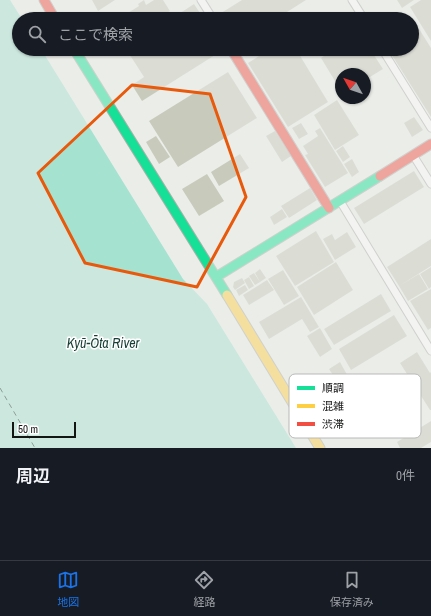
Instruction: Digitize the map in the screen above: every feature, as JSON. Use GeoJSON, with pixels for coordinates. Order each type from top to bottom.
{"type":"FeatureCollection","features":[{"type":"Feature","properties":{"kind":"street"},"geometry":{"type":"LineString","coordinates":[[44,0],[52,12]]}},
{"type":"Feature","properties":{"kind":"street"},"geometry":{"type":"LineString","coordinates":[[201,0],[208,12]]}},
{"type":"Feature","properties":{"kind":"street"},"geometry":{"type":"LineString","coordinates":[[352,0],[360,12]]}},
{"type":"Feature","properties":{"kind":"street"},"geometry":{"type":"LineString","coordinates":[[78,56],[289,397]]}},
{"type":"Feature","properties":{"kind":"street"},"geometry":{"type":"LineString","coordinates":[[235,56],[329,208]]}},
{"type":"Feature","properties":{"kind":"street"},"geometry":{"type":"LineString","coordinates":[[386,56],[431,128]]}},
{"type":"Feature","properties":{"kind":"street"},"geometry":{"type":"LineString","coordinates":[[216,277],[340,202],[431,144]]}},
{"type":"Feature","properties":{"kind":"street"},"geometry":{"type":"LineString","coordinates":[[413,155],[431,184]]}},
{"type":"Feature","properties":{"kind":"street"},"geometry":{"type":"LineString","coordinates":[[340,202],[431,351]]}},
{"type":"Feature","properties":{"kind":"street"},"geometry":{"type":"LineString","coordinates":[[314,438],[320,448]]}},
{"type":"Feature","properties":{"kind":"highlighted area"},"geometry":{"type":"Polygon","coordinates":[[[132,85],[210,94],[246,197],[197,287],[85,263],[38,173],[132,85]]]}},
{"type":"Feature","properties":{"kind":"water","name":"Kyū-Ōta River"},"geometry":{"type":"Polygon","coordinates":[[[0,0],[10,0],[18,12],[12,12],[12,56],[45,56],[183,279],[207,304],[296,448],[0,448],[0,0]]]}},
{"type":"Feature","properties":{"kind":"building"},"geometry":{"type":"Polygon","coordinates":[[[92,0],[115,0],[98,11],[92,0]]]}},
{"type":"Feature","properties":{"kind":"building"},"geometry":{"type":"Polygon","coordinates":[[[144,0],[146,5],[154,0],[163,0],[170,11],[129,12],[139,6],[138,4],[144,0]]]}},
{"type":"Feature","properties":{"kind":"building"},"geometry":{"type":"Polygon","coordinates":[[[242,0],[306,0],[287,12],[223,12],[242,0]]]}},
{"type":"Feature","properties":{"kind":"building"},"geometry":{"type":"Polygon","coordinates":[[[397,0],[414,0],[402,8],[397,0]]]}},
{"type":"Feature","properties":{"kind":"building"},"geometry":{"type":"Polygon","coordinates":[[[421,0],[431,0],[431,41],[419,22],[419,12],[413,12],[410,7],[421,0]]]}},
{"type":"Feature","properties":{"kind":"building"},"geometry":{"type":"Polygon","coordinates":[[[194,4],[199,12],[182,12],[194,4]]]}},
{"type":"Feature","properties":{"kind":"building"},"geometry":{"type":"Polygon","coordinates":[[[419,29],[431,48],[431,117],[392,56],[419,56],[419,29]]]}},
{"type":"Feature","properties":{"kind":"building"},"geometry":{"type":"Polygon","coordinates":[[[130,56],[213,56],[142,101],[132,85],[144,77],[130,56]]]}},
{"type":"Feature","properties":{"kind":"building"},"geometry":{"type":"Polygon","coordinates":[[[259,56],[300,56],[328,102],[288,127],[248,63],[259,56]]]}},
{"type":"Feature","properties":{"kind":"building"},"geometry":{"type":"Polygon","coordinates":[[[324,56],[375,56],[383,69],[371,76],[371,68],[335,68],[335,81],[321,58],[324,56]]]}},
{"type":"Feature","properties":{"kind":"building"},"geometry":{"type":"Polygon","coordinates":[[[228,72],[257,118],[178,167],[149,121],[228,72]]]}},
{"type":"Feature","properties":{"kind":"building"},"geometry":{"type":"Polygon","coordinates":[[[335,101],[335,104],[340,104],[359,135],[335,150],[314,115],[335,101]]]}},
{"type":"Feature","properties":{"kind":"building"},"geometry":{"type":"Polygon","coordinates":[[[414,117],[423,130],[412,137],[404,123],[414,117]]]}},
{"type":"Feature","properties":{"kind":"building"},"geometry":{"type":"Polygon","coordinates":[[[301,123],[308,134],[299,139],[292,128],[301,123]]]}},
{"type":"Feature","properties":{"kind":"building"},"geometry":{"type":"Polygon","coordinates":[[[320,128],[348,173],[325,187],[305,155],[308,154],[303,146],[318,136],[315,131],[320,128]]]}},
{"type":"Feature","properties":{"kind":"building"},"geometry":{"type":"Polygon","coordinates":[[[275,131],[291,156],[282,162],[266,136],[275,131]]]}},
{"type":"Feature","properties":{"kind":"building"},"geometry":{"type":"Polygon","coordinates":[[[156,136],[170,157],[159,164],[146,142],[156,136]]]}},
{"type":"Feature","properties":{"kind":"building"},"geometry":{"type":"Polygon","coordinates":[[[343,146],[350,157],[343,162],[336,151],[343,146]]]}},
{"type":"Feature","properties":{"kind":"building"},"geometry":{"type":"Polygon","coordinates":[[[240,154],[249,168],[219,186],[211,172],[240,154]]]}},
{"type":"Feature","properties":{"kind":"building"},"geometry":{"type":"Polygon","coordinates":[[[352,159],[359,172],[352,177],[344,164],[352,159]]]}},
{"type":"Feature","properties":{"kind":"building"},"geometry":{"type":"Polygon","coordinates":[[[414,171],[424,187],[364,224],[354,208],[414,171]]]}},
{"type":"Feature","properties":{"kind":"building"},"geometry":{"type":"Polygon","coordinates":[[[207,174],[224,201],[199,216],[182,189],[207,174]]]}},
{"type":"Feature","properties":{"kind":"building"},"geometry":{"type":"Polygon","coordinates":[[[310,188],[317,200],[289,218],[281,206],[310,188]]]}},
{"type":"Feature","properties":{"kind":"building"},"geometry":{"type":"Polygon","coordinates":[[[282,209],[287,217],[274,225],[270,217],[282,209]]]}},
{"type":"Feature","properties":{"kind":"building"},"geometry":{"type":"Polygon","coordinates":[[[316,231],[334,262],[295,286],[276,256],[316,231]]]}},
{"type":"Feature","properties":{"kind":"building"},"geometry":{"type":"Polygon","coordinates":[[[347,232],[356,247],[335,260],[323,239],[332,234],[335,240],[347,232]]]}},
{"type":"Feature","properties":{"kind":"building"},"geometry":{"type":"Polygon","coordinates":[[[431,239],[431,266],[399,286],[387,267],[431,239]]]}},
{"type":"Feature","properties":{"kind":"building"},"geometry":{"type":"Polygon","coordinates":[[[336,262],[353,290],[314,315],[297,287],[336,262]]]}},
{"type":"Feature","properties":{"kind":"building"},"geometry":{"type":"Polygon","coordinates":[[[431,267],[431,287],[429,289],[420,274],[431,267]]]}},
{"type":"Feature","properties":{"kind":"building"},"geometry":{"type":"Polygon","coordinates":[[[260,269],[266,278],[260,282],[255,273],[260,269]]]}},
{"type":"Feature","properties":{"kind":"building"},"geometry":{"type":"Polygon","coordinates":[[[283,270],[299,296],[284,305],[268,279],[283,270]]]}},
{"type":"Feature","properties":{"kind":"building"},"geometry":{"type":"Polygon","coordinates":[[[254,273],[260,282],[255,285],[249,276],[254,273]]]}},
{"type":"Feature","properties":{"kind":"building"},"geometry":{"type":"Polygon","coordinates":[[[419,274],[428,289],[408,301],[399,286],[419,274]]]}},
{"type":"Feature","properties":{"kind":"building"},"geometry":{"type":"Polygon","coordinates":[[[249,277],[254,286],[249,289],[244,280],[249,277]]]}},
{"type":"Feature","properties":{"kind":"building"},"geometry":{"type":"Polygon","coordinates":[[[242,278],[245,283],[235,290],[233,287],[234,282],[242,278]]]}},
{"type":"Feature","properties":{"kind":"building"},"geometry":{"type":"Polygon","coordinates":[[[267,280],[274,290],[249,305],[243,295],[267,280]]]}},
{"type":"Feature","properties":{"kind":"building"},"geometry":{"type":"Polygon","coordinates":[[[245,285],[248,290],[239,296],[236,290],[245,285]]]}},
{"type":"Feature","properties":{"kind":"building"},"geometry":{"type":"Polygon","coordinates":[[[431,289],[431,328],[428,330],[410,301],[431,289]]]}},
{"type":"Feature","properties":{"kind":"building"},"geometry":{"type":"Polygon","coordinates":[[[381,294],[391,311],[334,345],[324,329],[381,294]]]}},
{"type":"Feature","properties":{"kind":"building"},"geometry":{"type":"Polygon","coordinates":[[[301,297],[319,327],[310,332],[302,319],[269,339],[259,322],[301,297]]]}},
{"type":"Feature","properties":{"kind":"building"},"geometry":{"type":"Polygon","coordinates":[[[394,315],[407,336],[351,370],[339,349],[394,315]]]}},
{"type":"Feature","properties":{"kind":"building"},"geometry":{"type":"Polygon","coordinates":[[[320,328],[332,349],[320,357],[307,336],[320,328]]]}},
{"type":"Feature","properties":{"kind":"building"},"geometry":{"type":"Polygon","coordinates":[[[417,352],[430,373],[431,372],[431,410],[421,396],[421,374],[407,374],[400,363],[417,352]]]}},
{"type":"Feature","properties":{"kind":"building"},"geometry":{"type":"Polygon","coordinates":[[[340,362],[347,374],[332,374],[329,369],[340,362]]]}},
{"type":"Feature","properties":{"kind":"building"},"geometry":{"type":"Polygon","coordinates":[[[431,421],[431,442],[421,448],[400,448],[397,442],[403,438],[421,438],[421,427],[431,421]]]}},
{"type":"Feature","properties":{"kind":"ferry route"},"geometry":{"type":"LineString","coordinates":[[0,388],[35,448]]}},
{"type":"Feature","properties":{"kind":"traffic: fast"},"geometry":{"type":"LineString","coordinates":[[78,56],[227,295]]}},
{"type":"Feature","properties":{"kind":"traffic: fast"},"geometry":{"type":"LineString","coordinates":[[216,277],[380,176]]}},
{"type":"Feature","properties":{"kind":"traffic: slow"},"geometry":{"type":"LineString","coordinates":[[227,295],[289,397]]}},
{"type":"Feature","properties":{"kind":"traffic: slow"},"geometry":{"type":"LineString","coordinates":[[314,438],[320,448]]}},
{"type":"Feature","properties":{"kind":"traffic: jam"},"geometry":{"type":"LineString","coordinates":[[44,0],[51,12]]}},
{"type":"Feature","properties":{"kind":"traffic: jam"},"geometry":{"type":"LineString","coordinates":[[235,56],[329,208]]}},
{"type":"Feature","properties":{"kind":"traffic: jam"},"geometry":{"type":"LineString","coordinates":[[380,176],[431,144]]}}]}
